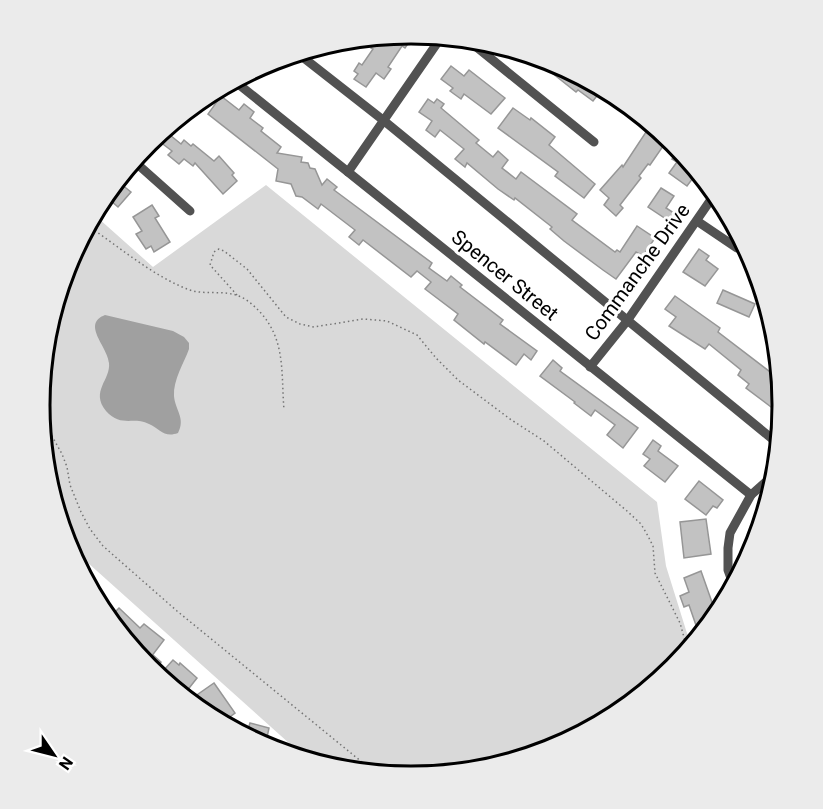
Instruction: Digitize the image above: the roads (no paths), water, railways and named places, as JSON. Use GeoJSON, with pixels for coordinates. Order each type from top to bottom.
{"type":"FeatureCollection","features":[{"type":"Feature","properties":{"kind":"street"},"geometry":{"type":"LineString","coordinates":[[348,172],[436,44]]}},
{"type":"Feature","properties":{"kind":"street"},"geometry":{"type":"LineString","coordinates":[[480,50],[594,142]]}},
{"type":"Feature","properties":{"kind":"street"},"geometry":{"type":"LineString","coordinates":[[306,60],[383,120],[771,438]]}},
{"type":"Feature","properties":{"kind":"street","name":"Spencer Street"},"geometry":{"type":"LineString","coordinates":[[241,87],[750,495]]}},
{"type":"Feature","properties":{"kind":"street"},"geometry":{"type":"LineString","coordinates":[[140,166],[190,211]]}},
{"type":"Feature","properties":{"kind":"street","name":"Commanche Drive"},"geometry":{"type":"LineString","coordinates":[[590,367],[627,321],[710,201]]}},
{"type":"Feature","properties":{"kind":"street"},"geometry":{"type":"LineString","coordinates":[[697,221],[736,247]]}},
{"type":"Feature","properties":{"kind":"street"},"geometry":{"type":"LineString","coordinates":[[730,574],[728,548],[730,533],[750,495],[764,484]]}}]}
